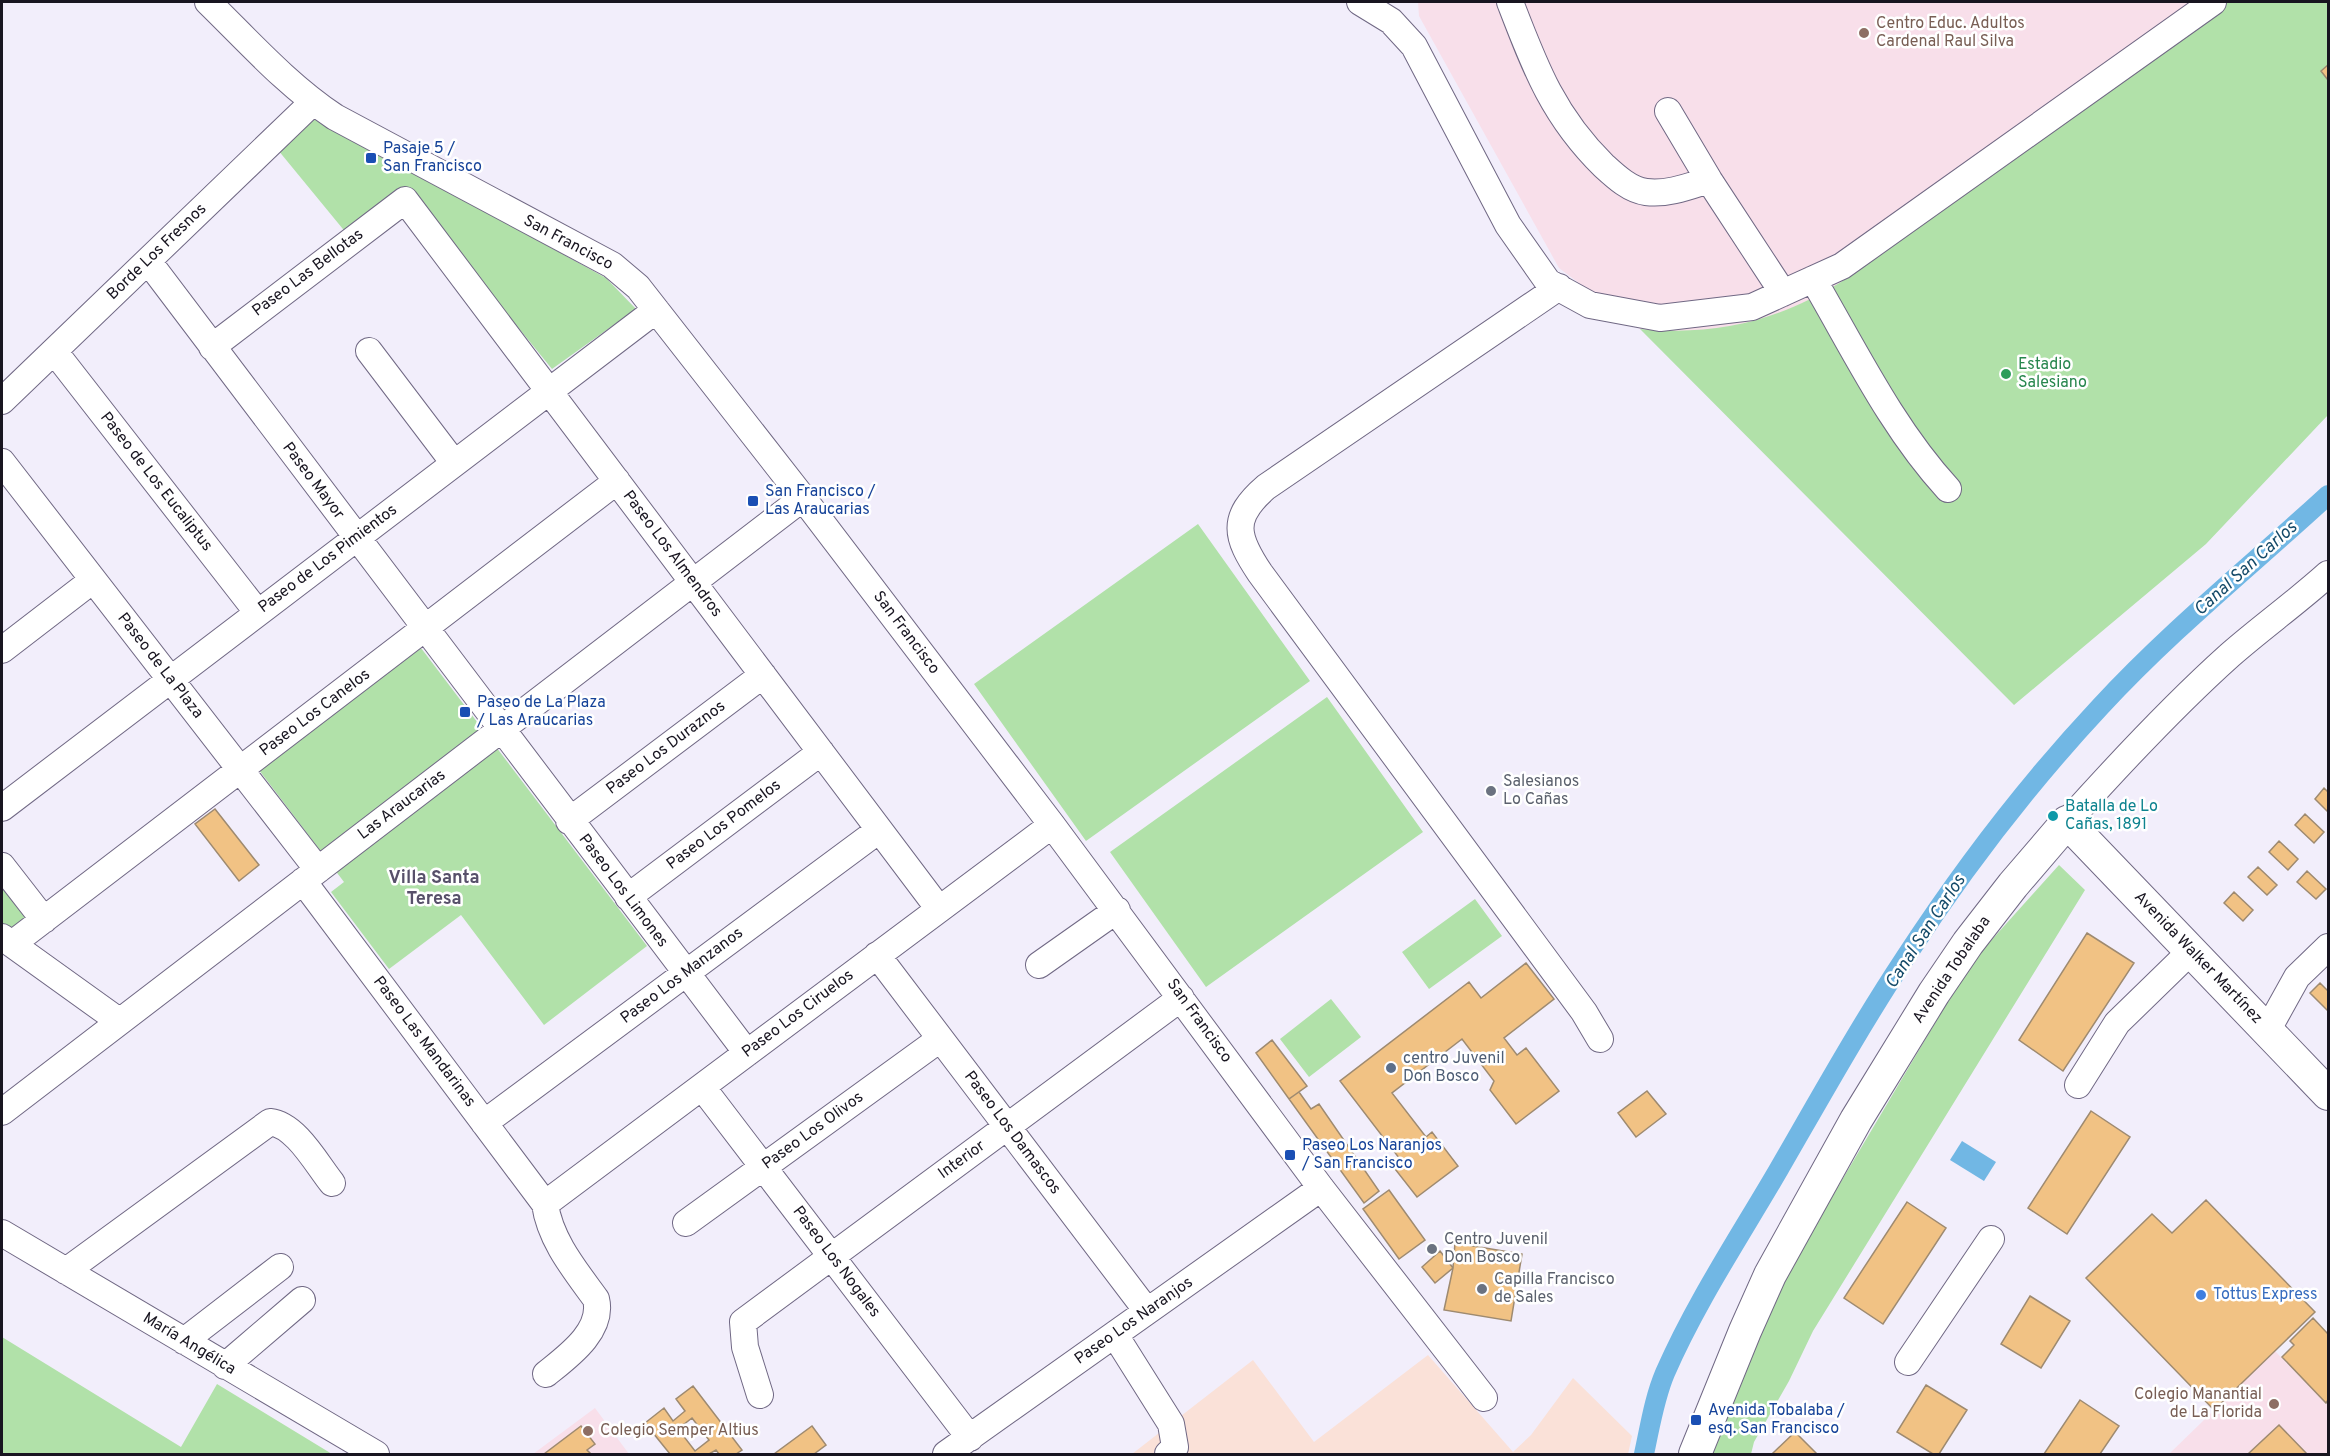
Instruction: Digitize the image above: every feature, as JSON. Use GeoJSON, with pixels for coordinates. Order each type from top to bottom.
{"type":"FeatureCollection","features":[{"type":"Feature","properties":{"kind":"main road","name":"Avenida Walker Martínez"},"geometry":{"type":"LineString","coordinates":[[2067,822],[2328,1094]]}},
{"type":"Feature","properties":{"kind":"main road","name":"Avenida Tobalaba"},"geometry":{"type":"LineString","coordinates":[[1695,1455],[1770,1275],[1856,1120],[1934,993],[1968,943],[2013,885],[2067,822]]}},
{"type":"Feature","properties":{"kind":"street","name":"San Francisco"},"geometry":{"type":"LineString","coordinates":[[208,2],[276,69],[313,102],[335,117],[612,265],[638,287],[803,498],[1117,910],[1322,1188],[1484,1398]]}},
{"type":"Feature","properties":{"kind":"street"},"geometry":{"type":"LineString","coordinates":[[1360,2],[1391,21],[1414,46],[1508,225],[1548,282],[1590,305],[1660,318],[1752,307],[1842,266],[2213,2]]}},
{"type":"Feature","properties":{"kind":"street"},"geometry":{"type":"LineString","coordinates":[[1510,2],[1532,59],[1567,126],[1613,175],[1633,188],[1647,192],[1677,189],[1709,180]]}},
{"type":"Feature","properties":{"kind":"street","name":"Borde Los Fresnos"},"geometry":{"type":"LineString","coordinates":[[2,402],[313,102]]}},
{"type":"Feature","properties":{"kind":"street"},"geometry":{"type":"LineString","coordinates":[[1668,111],[1709,180],[1783,293]]}},
{"type":"Feature","properties":{"kind":"street","name":"Paseo Las Bellotas"},"geometry":{"type":"LineString","coordinates":[[212,347],[405,200]]}},
{"type":"Feature","properties":{"kind":"street","name":"Paseo Los Almendros"},"geometry":{"type":"LineString","coordinates":[[405,200],[939,909]]}},
{"type":"Feature","properties":{"kind":"street","name":"Paseo Mayor"},"geometry":{"type":"LineString","coordinates":[[148,261],[500,730]]}},
{"type":"Feature","properties":{"kind":"street"},"geometry":{"type":"LineString","coordinates":[[1813,279],[1902,431],[1922,461],[1948,489]]}},
{"type":"Feature","properties":{"kind":"street"},"geometry":{"type":"LineString","coordinates":[[1558,287],[1266,487],[1251,500],[1243,513],[1241,539],[1246,552],[1260,573],[1584,1012],[1600,1039]]}},
{"type":"Feature","properties":{"kind":"street","name":"Paseo de Los Pimientos"},"geometry":{"type":"LineString","coordinates":[[2,808],[656,310]]}},
{"type":"Feature","properties":{"kind":"street","name":"Paseo de Los Eucaliptus"},"geometry":{"type":"LineString","coordinates":[[54,351],[258,613]]}},
{"type":"Feature","properties":{"kind":"street"},"geometry":{"type":"LineString","coordinates":[[369,351],[454,463]]}},
{"type":"Feature","properties":{"kind":"street","name":"Paseo de La Plaza"},"geometry":{"type":"LineString","coordinates":[[2,462],[240,770],[311,875]]}},
{"type":"Feature","properties":{"kind":"street","name":"Paseo Los Canelos"},"geometry":{"type":"LineString","coordinates":[[7,940],[44,920],[617,481]]}},
{"type":"Feature","properties":{"kind":"street","name":"Las Araucarias"},"geometry":{"type":"LineString","coordinates":[[2,1112],[803,498]]}},
{"type":"Feature","properties":{"kind":"street","name":"Avenida Tobalaba"},"geometry":{"type":"LineString","coordinates":[[2067,822],[2146,735],[2201,681],[2328,574]]}},
{"type":"Feature","properties":{"kind":"street"},"geometry":{"type":"LineString","coordinates":[[2,650],[93,580]]}},
{"type":"Feature","properties":{"kind":"street","name":"Paseo Los Duraznos"},"geometry":{"type":"LineString","coordinates":[[569,821],[763,675]]}},
{"type":"Feature","properties":{"kind":"street","name":"Paseo Los Limones"},"geometry":{"type":"LineString","coordinates":[[500,730],[747,1053]]}},
{"type":"Feature","properties":{"kind":"street","name":"Paseo Los Pomelos"},"geometry":{"type":"LineString","coordinates":[[628,897],[821,752]]}},
{"type":"Feature","properties":{"kind":"street","name":"Paseo Los Ciruelos"},"geometry":{"type":"LineString","coordinates":[[545,1204],[1052,825]]}},
{"type":"Feature","properties":{"kind":"street","name":"Paseo Los Manzanos"},"geometry":{"type":"LineString","coordinates":[[484,1123],[879,830]]}},
{"type":"Feature","properties":{"kind":"street"},"geometry":{"type":"LineString","coordinates":[[2,866],[44,920]]}},
{"type":"Feature","properties":{"kind":"street","name":"Paseo Las Mandarinas"},"geometry":{"type":"LineString","coordinates":[[311,875],[484,1123],[545,1204],[547,1217],[560,1246],[596,1299],[598,1308],[589,1333],[580,1345],[546,1374]]}},
{"type":"Feature","properties":{"kind":"street"},"geometry":{"type":"LineString","coordinates":[[1039,965],[1117,910]]}},
{"type":"Feature","properties":{"kind":"street"},"geometry":{"type":"LineString","coordinates":[[7,940],[119,1022]]}},
{"type":"Feature","properties":{"kind":"street"},"geometry":{"type":"LineString","coordinates":[[2267,1031],[2297,977],[2328,947]]}},
{"type":"Feature","properties":{"kind":"street"},"geometry":{"type":"LineString","coordinates":[[2078,1085],[2117,1023],[2191,951]]}},
{"type":"Feature","properties":{"kind":"street","name":"Paseo Los Damascos"},"geometry":{"type":"LineString","coordinates":[[878,955],[1147,1311]]}},
{"type":"Feature","properties":{"kind":"street","name":"Interior"},"geometry":{"type":"LineString","coordinates":[[760,1395],[745,1347],[743,1322],[1181,998]]}},
{"type":"Feature","properties":{"kind":"street","name":"Paseo Los Olivos"},"geometry":{"type":"LineString","coordinates":[[686,1223],[940,1039]]}},
{"type":"Feature","properties":{"kind":"street","name":"Paseo Los Nogales"},"geometry":{"type":"LineString","coordinates":[[702,1087],[970,1438]]}},
{"type":"Feature","properties":{"kind":"street"},"geometry":{"type":"LineString","coordinates":[[66,1271],[270,1122],[290,1129],[332,1183]]}},
{"type":"Feature","properties":{"kind":"street","name":"Paseo Los Naranjos"},"geometry":{"type":"LineString","coordinates":[[946,1455],[1322,1188]]}},
{"type":"Feature","properties":{"kind":"street","name":"María Angélica"},"geometry":{"type":"LineString","coordinates":[[2,1233],[376,1455]]}},
{"type":"Feature","properties":{"kind":"street"},"geometry":{"type":"LineString","coordinates":[[1908,1362],[1991,1239]]}},
{"type":"Feature","properties":{"kind":"street"},"geometry":{"type":"LineString","coordinates":[[184,1341],[280,1267]]}},
{"type":"Feature","properties":{"kind":"street"},"geometry":{"type":"LineString","coordinates":[[225,1366],[302,1300]]}},
{"type":"Feature","properties":{"kind":"street"},"geometry":{"type":"LineString","coordinates":[[1115,1335],[1171,1424],[1174,1447],[1168,1455]]}},
{"type":"Feature","properties":{"kind":"shaded area"},"geometry":{"type":"Polygon","coordinates":[[[1418,2],[2227,2],[1820,296],[1797,307],[1749,323],[1696,332],[1668,332],[1640,329],[1559,268],[1419,16],[1418,2]]]}},
{"type":"Feature","properties":{"kind":"shaded area","name":"Colegio Manantial de La Florida"},"geometry":{"type":"Polygon","coordinates":[[[2275,1351],[2328,1406],[2328,1454],[2169,1454],[2275,1351]]]}},
{"type":"Feature","properties":{"kind":"shaded area"},"geometry":{"type":"Polygon","coordinates":[[[1428,1355],[1513,1452],[1531,1435],[1573,1378],[1632,1436],[1628,1454],[1132,1454],[1253,1360],[1314,1442],[1428,1355]]]}},
{"type":"Feature","properties":{"kind":"shaded area","name":"Colegio Semper Altius"},"geometry":{"type":"Polygon","coordinates":[[[595,1408],[629,1454],[533,1454],[595,1408]]]}},
{"type":"Feature","properties":{"kind":"green space","name":"Estadio Salesiano"},"geometry":{"type":"Polygon","coordinates":[[[2227,2],[2328,2],[2328,415],[2206,544],[2014,705],[1640,329],[1668,331],[1720,328],[1769,316],[1817,296],[1841,282],[2227,2]]]}},
{"type":"Feature","properties":{"kind":"green space"},"geometry":{"type":"Polygon","coordinates":[[[314,117],[606,278],[636,309],[552,369],[406,190],[347,234],[278,150],[314,117]]]}},
{"type":"Feature","properties":{"kind":"green space"},"geometry":{"type":"Polygon","coordinates":[[[1198,524],[1310,681],[1086,841],[974,684],[1198,524]]]}},
{"type":"Feature","properties":{"kind":"green space"},"geometry":{"type":"Polygon","coordinates":[[[421,648],[647,946],[544,1025],[461,915],[389,969],[331,892],[344,882],[259,770],[421,648]]]}},
{"type":"Feature","properties":{"kind":"green space"},"geometry":{"type":"Polygon","coordinates":[[[1327,697],[1423,832],[1206,987],[1110,852],[1327,697]]]}},
{"type":"Feature","properties":{"kind":"green space"},"geometry":{"type":"Polygon","coordinates":[[[2059,865],[2085,890],[1813,1331],[1789,1381],[1754,1442],[1751,1454],[1707,1454],[1778,1288],[1970,964],[2059,865]]]}},
{"type":"Feature","properties":{"kind":"green space"},"geometry":{"type":"Polygon","coordinates":[[[2,874],[38,918],[15,935],[2,925],[2,874]]]}},
{"type":"Feature","properties":{"kind":"green space"},"geometry":{"type":"Polygon","coordinates":[[[1475,899],[1502,936],[1429,989],[1402,952],[1475,899]]]}},
{"type":"Feature","properties":{"kind":"green space"},"geometry":{"type":"Polygon","coordinates":[[[1331,999],[1361,1037],[1309,1077],[1280,1039],[1331,999]]]}},
{"type":"Feature","properties":{"kind":"green space"},"geometry":{"type":"Polygon","coordinates":[[[2,1337],[181,1447],[217,1384],[332,1454],[2,1454],[2,1337]]]}},
{"type":"Feature","properties":{"kind":"water"},"geometry":{"type":"Polygon","coordinates":[[[1962,1141],[1996,1162],[1984,1181],[1950,1160],[1962,1141]]]}},
{"type":"Feature","properties":{"kind":"building"},"geometry":{"type":"Polygon","coordinates":[[[2328,65],[2328,80],[2321,71],[2328,65]]]}},
{"type":"Feature","properties":{"kind":"building"},"geometry":{"type":"Polygon","coordinates":[[[2324,788],[2328,792],[2328,812],[2315,799],[2324,788]]]}},
{"type":"Feature","properties":{"kind":"building"},"geometry":{"type":"Polygon","coordinates":[[[215,809],[259,865],[239,881],[195,824],[215,809]]]}},
{"type":"Feature","properties":{"kind":"building"},"geometry":{"type":"Polygon","coordinates":[[[2305,814],[2324,832],[2314,843],[2295,825],[2305,814]]]}},
{"type":"Feature","properties":{"kind":"building"},"geometry":{"type":"Polygon","coordinates":[[[2279,841],[2298,859],[2288,870],[2269,852],[2279,841]]]}},
{"type":"Feature","properties":{"kind":"building"},"geometry":{"type":"Polygon","coordinates":[[[2258,867],[2277,885],[2267,895],[2248,877],[2258,867]]]}},
{"type":"Feature","properties":{"kind":"building"},"geometry":{"type":"Polygon","coordinates":[[[2307,871],[2326,889],[2316,899],[2297,882],[2307,871]]]}},
{"type":"Feature","properties":{"kind":"building"},"geometry":{"type":"Polygon","coordinates":[[[2234,892],[2253,910],[2243,921],[2224,903],[2234,892]]]}},
{"type":"Feature","properties":{"kind":"building"},"geometry":{"type":"Polygon","coordinates":[[[2087,933],[2134,963],[2063,1071],[2019,1040],[2087,933]]]}},
{"type":"Feature","properties":{"kind":"building","name":"centro Juvenil Don Bosco"},"geometry":{"type":"Polygon","coordinates":[[[1526,963],[1554,999],[1504,1038],[1517,1055],[1526,1048],[1559,1091],[1516,1124],[1490,1090],[1494,1081],[1462,1039],[1392,1093],[1426,1137],[1432,1132],[1458,1166],[1417,1197],[1395,1169],[1403,1163],[1340,1081],[1469,982],[1481,998],[1526,963]]]}},
{"type":"Feature","properties":{"kind":"building"},"geometry":{"type":"Polygon","coordinates":[[[2320,983],[2328,991],[2328,1011],[2310,993],[2320,983]]]}},
{"type":"Feature","properties":{"kind":"building"},"geometry":{"type":"Polygon","coordinates":[[[1272,1040],[1307,1086],[1289,1099],[1256,1053],[1272,1040]]]}},
{"type":"Feature","properties":{"kind":"building"},"geometry":{"type":"Polygon","coordinates":[[[1647,1091],[1666,1114],[1636,1137],[1618,1113],[1647,1091]]]}},
{"type":"Feature","properties":{"kind":"building"},"geometry":{"type":"Polygon","coordinates":[[[1299,1092],[1311,1109],[1319,1104],[1379,1191],[1364,1203],[1289,1099],[1299,1092]]]}},
{"type":"Feature","properties":{"kind":"building"},"geometry":{"type":"Polygon","coordinates":[[[2091,1111],[2130,1137],[2067,1234],[2028,1208],[2091,1111]]]}},
{"type":"Feature","properties":{"kind":"building"},"geometry":{"type":"Polygon","coordinates":[[[1389,1190],[1425,1240],[1399,1259],[1363,1209],[1389,1190]]]}},
{"type":"Feature","properties":{"kind":"building","name":"Tottus Express"},"geometry":{"type":"Polygon","coordinates":[[[2206,1200],[2315,1312],[2214,1410],[2086,1278],[2152,1214],[2172,1233],[2206,1200]]]}},
{"type":"Feature","properties":{"kind":"building"},"geometry":{"type":"Polygon","coordinates":[[[1907,1202],[1946,1228],[1883,1324],[1844,1298],[1907,1202]]]}},
{"type":"Feature","properties":{"kind":"building","name":"Capilla Francisco de Sales"},"geometry":{"type":"Polygon","coordinates":[[[1455,1243],[1522,1254],[1511,1321],[1444,1310],[1453,1268],[1455,1243]]]}},
{"type":"Feature","properties":{"kind":"building"},"geometry":{"type":"Polygon","coordinates":[[[1440,1251],[1453,1268],[1435,1283],[1422,1267],[1440,1251]]]}},
{"type":"Feature","properties":{"kind":"building"},"geometry":{"type":"Polygon","coordinates":[[[2030,1296],[2070,1321],[2041,1368],[2001,1344],[2030,1296]]]}},
{"type":"Feature","properties":{"kind":"building"},"geometry":{"type":"Polygon","coordinates":[[[2313,1318],[2328,1334],[2328,1400],[2326,1403],[2282,1357],[2294,1345],[2290,1341],[2313,1318]]]}},
{"type":"Feature","properties":{"kind":"building"},"geometry":{"type":"Polygon","coordinates":[[[1926,1385],[1967,1410],[1939,1454],[1933,1454],[1897,1432],[1926,1385]]]}},
{"type":"Feature","properties":{"kind":"building"},"geometry":{"type":"Polygon","coordinates":[[[693,1386],[742,1450],[736,1454],[719,1454],[716,1450],[709,1454],[670,1454],[645,1423],[664,1408],[673,1421],[685,1411],[676,1399],[693,1386]],[[692,1418],[678,1429],[695,1451],[709,1440],[692,1418]]]}},
{"type":"Feature","properties":{"kind":"building"},"geometry":{"type":"Polygon","coordinates":[[[2080,1400],[2119,1426],[2100,1454],[2044,1454],[2080,1400]]]}},
{"type":"Feature","properties":{"kind":"building"},"geometry":{"type":"Polygon","coordinates":[[[2279,1425],[2307,1454],[2248,1454],[2279,1425]]]}},
{"type":"Feature","properties":{"kind":"building"},"geometry":{"type":"Polygon","coordinates":[[[581,1426],[595,1444],[587,1450],[591,1454],[544,1454],[581,1426]]]}},
{"type":"Feature","properties":{"kind":"building"},"geometry":{"type":"Polygon","coordinates":[[[812,1426],[826,1445],[814,1454],[774,1454],[812,1426]]]}},
{"type":"Feature","properties":{"kind":"building"},"geometry":{"type":"Polygon","coordinates":[[[1795,1432],[1817,1454],[1773,1453],[1795,1432]]]}},
{"type":"Feature","properties":{"kind":"waterway","name":"Canal San Carlos"},"geometry":{"type":"LineString","coordinates":[[1644,1454],[1661,1383],[1690,1321],[1856,1036],[1950,892],[2047,766],[2100,707],[2155,651],[2328,495]]}},
{"type":"Feature","properties":{"kind":"place","name":"Centro Educ. Adultos Cardenal Raul Silva"},"geometry":{"type":"Point","coordinates":[1864,33]}},
{"type":"Feature","properties":{"kind":"place","name":"Pasaje 5 / San Francisco"},"geometry":{"type":"Point","coordinates":[371,158]}},
{"type":"Feature","properties":{"kind":"place","name":"Estadio Salesiano"},"geometry":{"type":"Point","coordinates":[2006,374]}},
{"type":"Feature","properties":{"kind":"place","name":"San Francisco / Las Araucarias"},"geometry":{"type":"Point","coordinates":[753,501]}},
{"type":"Feature","properties":{"kind":"place","name":"Paseo de La Plaza / Las Araucarias"},"geometry":{"type":"Point","coordinates":[465,712]}},
{"type":"Feature","properties":{"kind":"place","name":"Salesianos Lo Cañas"},"geometry":{"type":"Point","coordinates":[1491,791]}},
{"type":"Feature","properties":{"kind":"place","name":"Batalla de Lo Cañas, 1891"},"geometry":{"type":"Point","coordinates":[2053,816]}},
{"type":"Feature","properties":{"kind":"place","name":"centro Juvenil Don Bosco"},"geometry":{"type":"Point","coordinates":[1391,1068]}},
{"type":"Feature","properties":{"kind":"place","name":"Paseo Los Naranjos / San Francisco"},"geometry":{"type":"Point","coordinates":[1290,1155]}},
{"type":"Feature","properties":{"kind":"place","name":"Centro Juvenil Don Bosco"},"geometry":{"type":"Point","coordinates":[1432,1249]}},
{"type":"Feature","properties":{"kind":"place","name":"Capilla Francisco de Sales"},"geometry":{"type":"Point","coordinates":[1482,1289]}},
{"type":"Feature","properties":{"kind":"place","name":"Tottus Express"},"geometry":{"type":"Point","coordinates":[2201,1295]}},
{"type":"Feature","properties":{"kind":"place","name":"Colegio Manantial de La Florida"},"geometry":{"type":"Point","coordinates":[2274,1404]}},
{"type":"Feature","properties":{"kind":"place","name":"Avenida Tobalaba / esq. San Francisco"},"geometry":{"type":"Point","coordinates":[1696,1420]}},
{"type":"Feature","properties":{"kind":"place","name":"Colegio Semper Altius"},"geometry":{"type":"Point","coordinates":[588,1431]}},
{"type":"Feature","properties":{"kind":"district","name":"Villa Santa Teresa"},"geometry":{"type":"Point","coordinates":[434,888]}}]}
